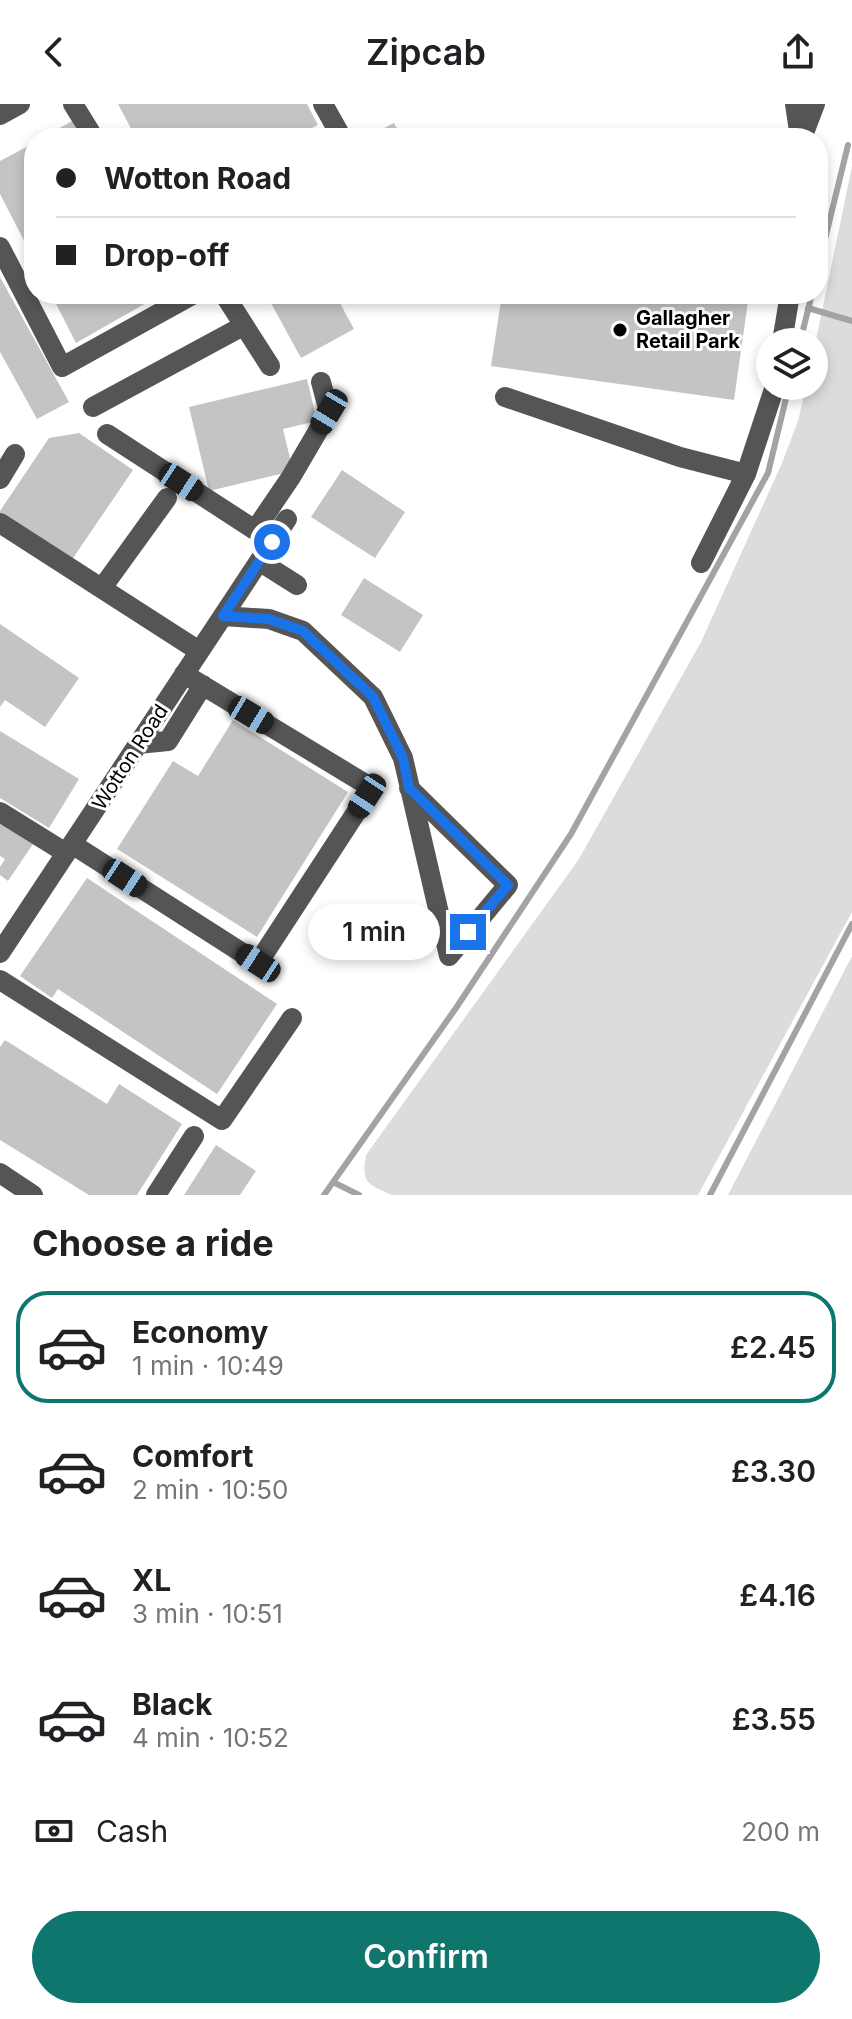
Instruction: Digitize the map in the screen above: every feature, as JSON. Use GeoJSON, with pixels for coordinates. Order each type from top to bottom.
{"type":"FeatureCollection","features":[{"type":"Feature","properties":{"kind":"street"},"geometry":{"type":"LineString","coordinates":[[0,115],[20,104]]}},
{"type":"Feature","properties":{"kind":"street"},"geometry":{"type":"LineString","coordinates":[[73,104],[88,128]]}},
{"type":"Feature","properties":{"kind":"street"},"geometry":{"type":"LineString","coordinates":[[323,104],[336,128]]}},
{"type":"Feature","properties":{"kind":"street"},"geometry":{"type":"LineString","coordinates":[[795,104],[799,128]]}},
{"type":"Feature","properties":{"kind":"street"},"geometry":{"type":"LineString","coordinates":[[805,128],[815,104]]}},
{"type":"Feature","properties":{"kind":"street"},"geometry":{"type":"LineString","coordinates":[[0,247],[24,293]]}},
{"type":"Feature","properties":{"kind":"street"},"geometry":{"type":"LineString","coordinates":[[29,304],[62,367],[175,304]]}},
{"type":"Feature","properties":{"kind":"street"},"geometry":{"type":"LineString","coordinates":[[230,304],[270,366]]}},
{"type":"Feature","properties":{"kind":"street"},"geometry":{"type":"LineString","coordinates":[[784,328],[788,304]]}},
{"type":"Feature","properties":{"kind":"street"},"geometry":{"type":"LineString","coordinates":[[93,407],[243,326]]}},
{"type":"Feature","properties":{"kind":"street"},"geometry":{"type":"LineString","coordinates":[[107,434],[263,536],[291,477],[329,412],[321,382]]}},
{"type":"Feature","properties":{"kind":"street"},"geometry":{"type":"LineString","coordinates":[[505,397],[680,457],[746,474]]}},
{"type":"Feature","properties":{"kind":"street"},"geometry":{"type":"LineString","coordinates":[[701,563],[746,474],[770,400]]}},
{"type":"Feature","properties":{"kind":"street"},"geometry":{"type":"LineString","coordinates":[[0,479],[15,454]]}},
{"type":"Feature","properties":{"kind":"street"},"geometry":{"type":"LineString","coordinates":[[102,588],[167,498]]}},
{"type":"Feature","properties":{"kind":"street","name":"Wotton Road"},"geometry":{"type":"LineString","coordinates":[[0,953],[259,561],[263,536],[287,519]]}},
{"type":"Feature","properties":{"kind":"street"},"geometry":{"type":"LineString","coordinates":[[0,523],[199,651]]}},
{"type":"Feature","properties":{"kind":"street"},"geometry":{"type":"LineString","coordinates":[[259,561],[297,585]]}},
{"type":"Feature","properties":{"kind":"street"},"geometry":{"type":"LineString","coordinates":[[223,616],[269,619],[303,631],[373,697],[403,758],[409,788],[449,956],[508,885],[409,788]]}},
{"type":"Feature","properties":{"kind":"street"},"geometry":{"type":"LineString","coordinates":[[0,812],[69,849],[258,963],[372,788],[184,674]]}},
{"type":"Feature","properties":{"kind":"street"},"geometry":{"type":"LineString","coordinates":[[138,744],[168,741],[203,685]]}},
{"type":"Feature","properties":{"kind":"street"},"geometry":{"type":"LineString","coordinates":[[0,980],[222,1120],[292,1018]]}},
{"type":"Feature","properties":{"kind":"street"},"geometry":{"type":"LineString","coordinates":[[156,1195],[194,1136]]}},
{"type":"Feature","properties":{"kind":"street"},"geometry":{"type":"LineString","coordinates":[[0,1173],[33,1195]]}},
{"type":"Feature","properties":{"kind":"shaded area"},"geometry":{"type":"Polygon","coordinates":[[[852,166],[852,912],[698,1195],[392,1195],[372,1185],[366,1178],[366,1155],[579,859],[701,642],[782,463],[803,400],[828,400],[828,328],[819,328],[824,304],[828,304],[828,282],[852,166]]]}},
{"type":"Feature","properties":{"kind":"shaded area"},"geometry":{"type":"Polygon","coordinates":[[[852,956],[852,1195],[728,1195],[852,956]]]}},
{"type":"Feature","properties":{"kind":"building"},"geometry":{"type":"Polygon","coordinates":[[[118,104],[307,104],[318,125],[312,128],[131,128],[118,104]]]}},
{"type":"Feature","properties":{"kind":"building"},"geometry":{"type":"Polygon","coordinates":[[[72,121],[76,128],[60,128],[72,121]]]}},
{"type":"Feature","properties":{"kind":"building"},"geometry":{"type":"Polygon","coordinates":[[[24,148],[24,241],[0,194],[0,161],[24,148]]]}},
{"type":"Feature","properties":{"kind":"building"},"geometry":{"type":"Polygon","coordinates":[[[0,277],[69,402],[37,419],[0,352],[0,277]]]}},
{"type":"Feature","properties":{"kind":"building"},"geometry":{"type":"Polygon","coordinates":[[[56,304],[144,304],[76,343],[56,304]]]}},
{"type":"Feature","properties":{"kind":"building"},"geometry":{"type":"Polygon","coordinates":[[[271,304],[340,304],[354,329],[301,358],[271,304]]]}},
{"type":"Feature","properties":{"kind":"building","name":"Gallagher Retail Park"},"geometry":{"type":"Polygon","coordinates":[[[500,304],[748,304],[734,400],[491,366],[500,304]]]}},
{"type":"Feature","properties":{"kind":"building"},"geometry":{"type":"Polygon","coordinates":[[[307,379],[317,421],[283,429],[293,471],[209,491],[189,407],[307,379]]]}},
{"type":"Feature","properties":{"kind":"building"},"geometry":{"type":"Polygon","coordinates":[[[79,433],[133,470],[71,561],[0,514],[0,511],[49,438],[79,433]]]}},
{"type":"Feature","properties":{"kind":"building"},"geometry":{"type":"Polygon","coordinates":[[[342,470],[405,512],[375,558],[311,517],[342,470]]]}},
{"type":"Feature","properties":{"kind":"building"},"geometry":{"type":"Polygon","coordinates":[[[364,578],[423,615],[400,652],[341,615],[364,578]]]}},
{"type":"Feature","properties":{"kind":"building"},"geometry":{"type":"Polygon","coordinates":[[[0,624],[79,678],[45,727],[5,700],[0,707],[0,624]]]}},
{"type":"Feature","properties":{"kind":"building"},"geometry":{"type":"Polygon","coordinates":[[[233,720],[348,792],[257,937],[117,849],[173,761],[198,776],[233,720]]]}},
{"type":"Feature","properties":{"kind":"building"},"geometry":{"type":"Polygon","coordinates":[[[0,731],[79,779],[49,828],[0,798],[0,731]]]}},
{"type":"Feature","properties":{"kind":"building"},"geometry":{"type":"Polygon","coordinates":[[[0,822],[33,844],[8,881],[0,875],[5,859],[0,856],[0,822]]]}},
{"type":"Feature","properties":{"kind":"building"},"geometry":{"type":"Polygon","coordinates":[[[87,878],[277,1004],[217,1094],[58,989],[52,998],[20,976],[87,878]]]}},
{"type":"Feature","properties":{"kind":"building"},"geometry":{"type":"Polygon","coordinates":[[[5,1040],[107,1104],[119,1084],[182,1124],[137,1195],[89,1195],[0,1140],[0,1047],[5,1040]]]}},
{"type":"Feature","properties":{"kind":"building"},"geometry":{"type":"Polygon","coordinates":[[[216,1145],[256,1171],[240,1195],[184,1195],[216,1145]]]}},
{"type":"Feature","properties":{"kind":"waterway"},"geometry":{"type":"LineString","coordinates":[[828,227],[848,145]]}},
{"type":"Feature","properties":{"kind":"waterway"},"geometry":{"type":"LineString","coordinates":[[804,328],[810,304]]}},
{"type":"Feature","properties":{"kind":"waterway"},"geometry":{"type":"LineString","coordinates":[[808,308],[852,321]]}},
{"type":"Feature","properties":{"kind":"waterway"},"geometry":{"type":"LineString","coordinates":[[324,1195],[456,1008],[571,834],[768,473],[786,400]]}},
{"type":"Feature","properties":{"kind":"waterway"},"geometry":{"type":"LineString","coordinates":[[710,1195],[852,924]]}},
{"type":"Feature","properties":{"kind":"waterway"},"geometry":{"type":"LineString","coordinates":[[333,1182],[359,1195]]}},
{"type":"Feature","properties":{"kind":"place","name":"Gallagher Retail Park"},"geometry":{"type":"Point","coordinates":[620,330]}},
{"type":"Feature","properties":{"kind":"route"},"geometry":{"type":"LineString","coordinates":[[272,542],[223,616],[269,619],[303,631],[373,697],[403,758],[409,788],[508,885],[468,932]]}}]}
